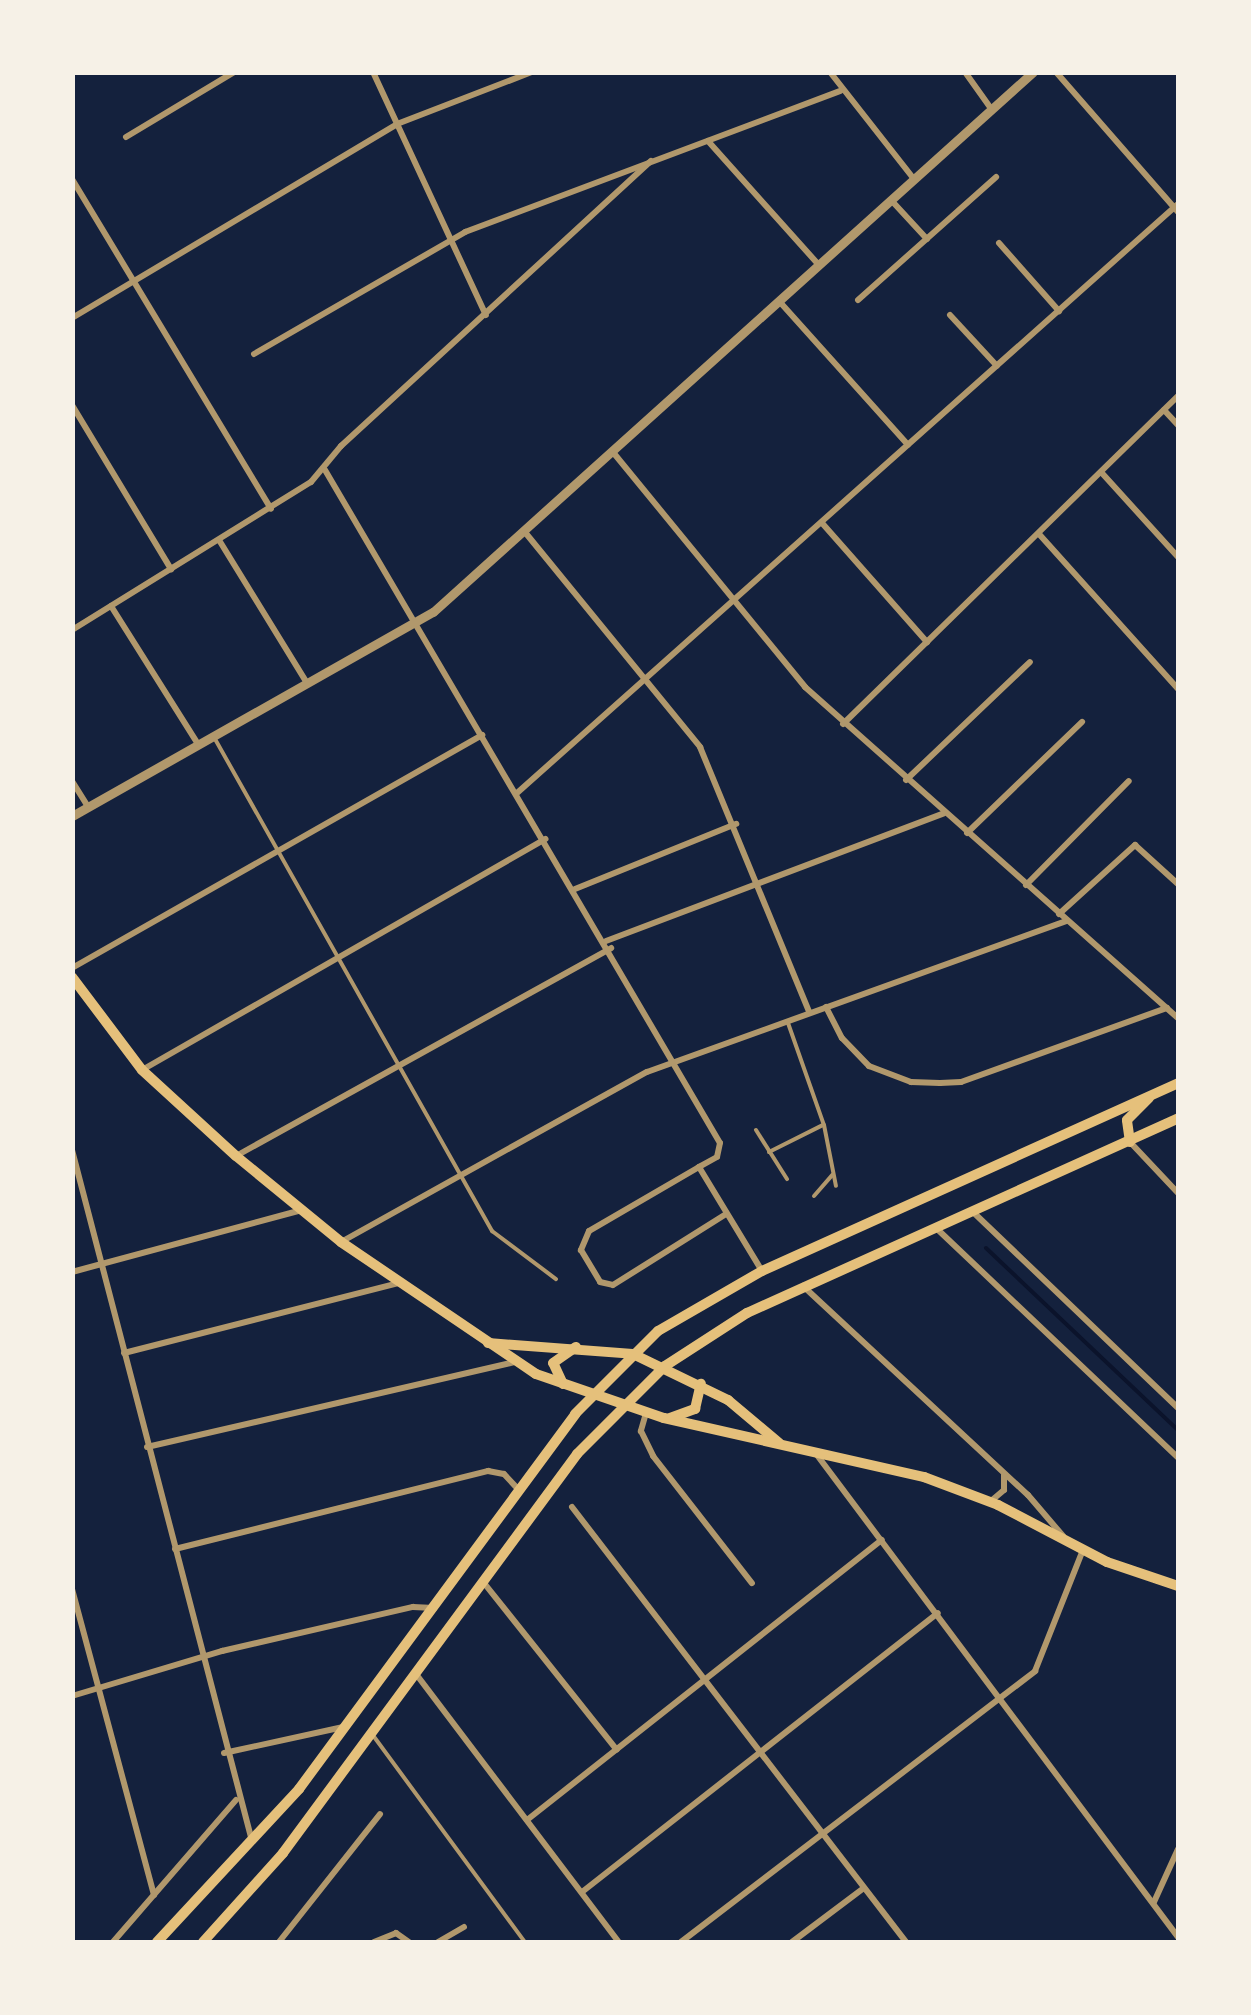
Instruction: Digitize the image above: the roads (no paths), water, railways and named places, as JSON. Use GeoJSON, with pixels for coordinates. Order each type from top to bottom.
{"type":"FeatureCollection","features":[{"type":"Feature","properties":{"kind":"main road"},"geometry":{"type":"LineString","coordinates":[[72,978],[142,1070],[236,1156],[341,1242],[514,1362],[568,1388],[646,1413],[887,1466],[988,1502],[1083,1550],[1178,1586]]}},
{"type":"Feature","properties":{"kind":"main road"},"geometry":{"type":"LineString","coordinates":[[157,1942],[252,1842],[349,1727],[590,1396],[658,1331],[762,1270],[1178,1083]]}},
{"type":"Feature","properties":{"kind":"main road"},"geometry":{"type":"LineString","coordinates":[[1130,1142],[1127,1120],[1150,1097]]}},
{"type":"Feature","properties":{"kind":"main road"},"geometry":{"type":"LineString","coordinates":[[203,1942],[282,1853],[483,1582],[621,1406],[666,1366],[803,1286],[1178,1118]]}},
{"type":"Feature","properties":{"kind":"main road"},"geometry":{"type":"LineString","coordinates":[[487,1343],[581,1346],[633,1354],[701,1384],[781,1444]]}},
{"type":"Feature","properties":{"kind":"main road"},"geometry":{"type":"LineString","coordinates":[[568,1388],[553,1363],[581,1346]]}},
{"type":"Feature","properties":{"kind":"main road"},"geometry":{"type":"LineString","coordinates":[[664,1418],[695,1409],[701,1384]]}},
{"type":"Feature","properties":{"kind":"street"},"geometry":{"type":"LineString","coordinates":[[126,137],[234,72]]}},
{"type":"Feature","properties":{"kind":"street"},"geometry":{"type":"LineString","coordinates":[[374,72],[486,314]]}},
{"type":"Feature","properties":{"kind":"street"},"geometry":{"type":"LineString","coordinates":[[72,318],[397,124],[532,72]]}},
{"type":"Feature","properties":{"kind":"street"},"geometry":{"type":"LineString","coordinates":[[830,72],[840,90],[914,179]]}},
{"type":"Feature","properties":{"kind":"street"},"geometry":{"type":"LineString","coordinates":[[965,72],[992,110]]}},
{"type":"Feature","properties":{"kind":"street"},"geometry":{"type":"LineString","coordinates":[[72,816],[417,621],[524,530],[1033,72]]}},
{"type":"Feature","properties":{"kind":"street"},"geometry":{"type":"LineString","coordinates":[[517,793],[1177,208],[1056,72]]}},
{"type":"Feature","properties":{"kind":"street"},"geometry":{"type":"LineString","coordinates":[[254,354],[450,239],[840,90]]}},
{"type":"Feature","properties":{"kind":"street"},"geometry":{"type":"LineString","coordinates":[[708,141],[819,265]]}},
{"type":"Feature","properties":{"kind":"street"},"geometry":{"type":"LineString","coordinates":[[72,630],[271,509],[325,470],[340,446],[651,162]]}},
{"type":"Feature","properties":{"kind":"street"},"geometry":{"type":"LineString","coordinates":[[858,300],[996,177]]}},
{"type":"Feature","properties":{"kind":"street"},"geometry":{"type":"LineString","coordinates":[[72,179],[271,509]]}},
{"type":"Feature","properties":{"kind":"street"},"geometry":{"type":"LineString","coordinates":[[891,200],[927,239]]}},
{"type":"Feature","properties":{"kind":"street"},"geometry":{"type":"LineString","coordinates":[[999,244],[1059,311]]}},
{"type":"Feature","properties":{"kind":"street"},"geometry":{"type":"LineString","coordinates":[[779,301],[908,445]]}},
{"type":"Feature","properties":{"kind":"street"},"geometry":{"type":"LineString","coordinates":[[950,315],[997,366]]}},
{"type":"Feature","properties":{"kind":"street"},"geometry":{"type":"LineString","coordinates":[[843,724],[1178,396]]}},
{"type":"Feature","properties":{"kind":"street"},"geometry":{"type":"LineString","coordinates":[[72,405],[170,569]]}},
{"type":"Feature","properties":{"kind":"street"},"geometry":{"type":"LineString","coordinates":[[1164,410],[1178,425]]}},
{"type":"Feature","properties":{"kind":"street"},"geometry":{"type":"LineString","coordinates":[[612,451],[732,604],[843,724],[1178,1018]]}},
{"type":"Feature","properties":{"kind":"street"},"geometry":{"type":"LineString","coordinates":[[325,470],[608,945],[721,1148],[699,1168],[589,1231],[581,1250],[600,1282],[613,1285],[726,1214]]}},
{"type":"Feature","properties":{"kind":"street"},"geometry":{"type":"LineString","coordinates":[[1101,472],[1178,557]]}},
{"type":"Feature","properties":{"kind":"street"},"geometry":{"type":"LineString","coordinates":[[822,523],[927,642]]}},
{"type":"Feature","properties":{"kind":"street"},"geometry":{"type":"LineString","coordinates":[[524,530],[700,747],[736,824],[809,1012]]}},
{"type":"Feature","properties":{"kind":"street"},"geometry":{"type":"LineString","coordinates":[[1038,534],[1178,689]]}},
{"type":"Feature","properties":{"kind":"street"},"geometry":{"type":"LineString","coordinates":[[220,540],[307,683]]}},
{"type":"Feature","properties":{"kind":"street"},"geometry":{"type":"LineString","coordinates":[[112,606],[198,744]]}},
{"type":"Feature","properties":{"kind":"street"},"geometry":{"type":"LineString","coordinates":[[906,780],[1030,662]]}},
{"type":"Feature","properties":{"kind":"street"},"geometry":{"type":"LineString","coordinates":[[967,834],[1082,722]]}},
{"type":"Feature","properties":{"kind":"street"},"geometry":{"type":"LineString","coordinates":[[72,968],[482,735]]}},
{"type":"Feature","properties":{"kind":"street"},"geometry":{"type":"LineString","coordinates":[[72,781],[88,807]]}},
{"type":"Feature","properties":{"kind":"street"},"geometry":{"type":"LineString","coordinates":[[1026,885],[1129,781]]}},
{"type":"Feature","properties":{"kind":"street"},"geometry":{"type":"LineString","coordinates":[[236,1156],[608,945],[758,883],[944,814]]}},
{"type":"Feature","properties":{"kind":"street"},"geometry":{"type":"LineString","coordinates":[[575,890],[736,824]]}},
{"type":"Feature","properties":{"kind":"street"},"geometry":{"type":"LineString","coordinates":[[142,1070],[545,839]]}},
{"type":"Feature","properties":{"kind":"street"},"geometry":{"type":"LineString","coordinates":[[1060,914],[1136,845],[1178,884]]}},
{"type":"Feature","properties":{"kind":"street"},"geometry":{"type":"LineString","coordinates":[[341,1242],[674,1060],[1067,921]]}},
{"type":"Feature","properties":{"kind":"street"},"geometry":{"type":"LineString","coordinates":[[826,1006],[842,1038],[869,1066],[911,1082],[940,1083],[961,1082],[1167,1008]]}},
{"type":"Feature","properties":{"kind":"street"},"geometry":{"type":"LineString","coordinates":[[1130,1142],[1178,1193]]}},
{"type":"Feature","properties":{"kind":"street"},"geometry":{"type":"LineString","coordinates":[[72,1150],[204,1658],[224,1753],[252,1842]]}},
{"type":"Feature","properties":{"kind":"street"},"geometry":{"type":"LineString","coordinates":[[699,1168],[762,1270]]}},
{"type":"Feature","properties":{"kind":"street"},"geometry":{"type":"LineString","coordinates":[[72,1272],[302,1210]]}},
{"type":"Feature","properties":{"kind":"street"},"geometry":{"type":"LineString","coordinates":[[971,1210],[1178,1408]]}},
{"type":"Feature","properties":{"kind":"street"},"geometry":{"type":"LineString","coordinates":[[934,1226],[1178,1458]]}},
{"type":"Feature","properties":{"kind":"street"},"geometry":{"type":"LineString","coordinates":[[124,1353],[399,1283]]}},
{"type":"Feature","properties":{"kind":"street"},"geometry":{"type":"LineString","coordinates":[[803,1286],[1001,1470],[1066,1541]]}},
{"type":"Feature","properties":{"kind":"street"},"geometry":{"type":"LineString","coordinates":[[148,1447],[514,1362]]}},
{"type":"Feature","properties":{"kind":"street"},"geometry":{"type":"LineString","coordinates":[[646,1413],[641,1431],[653,1456],[752,1582]]}},
{"type":"Feature","properties":{"kind":"street"},"geometry":{"type":"LineString","coordinates":[[813,1450],[1002,1697],[1178,1937]]}},
{"type":"Feature","properties":{"kind":"street"},"geometry":{"type":"LineString","coordinates":[[988,1502],[1004,1490],[1001,1470]]}},
{"type":"Feature","properties":{"kind":"street"},"geometry":{"type":"LineString","coordinates":[[175,1549],[488,1472],[504,1474],[520,1490]]}},
{"type":"Feature","properties":{"kind":"street"},"geometry":{"type":"LineString","coordinates":[[572,1507],[906,1942]]}},
{"type":"Feature","properties":{"kind":"street"},"geometry":{"type":"LineString","coordinates":[[527,1820],[882,1540]]}},
{"type":"Feature","properties":{"kind":"street"},"geometry":{"type":"LineString","coordinates":[[682,1942],[1002,1697],[1041,1662],[1083,1550]]}},
{"type":"Feature","properties":{"kind":"street"},"geometry":{"type":"LineString","coordinates":[[483,1582],[617,1750]]}},
{"type":"Feature","properties":{"kind":"street"},"geometry":{"type":"LineString","coordinates":[[72,1589],[154,1896]]}},
{"type":"Feature","properties":{"kind":"street"},"geometry":{"type":"LineString","coordinates":[[72,1696],[204,1658],[412,1607],[436,1608]]}},
{"type":"Feature","properties":{"kind":"street"},"geometry":{"type":"LineString","coordinates":[[582,1892],[938,1614]]}},
{"type":"Feature","properties":{"kind":"street"},"geometry":{"type":"LineString","coordinates":[[416,1674],[619,1942]]}},
{"type":"Feature","properties":{"kind":"street"},"geometry":{"type":"LineString","coordinates":[[224,1753],[349,1727]]}},
{"type":"Feature","properties":{"kind":"street"},"geometry":{"type":"LineString","coordinates":[[113,1942],[236,1799]]}},
{"type":"Feature","properties":{"kind":"street"},"geometry":{"type":"LineString","coordinates":[[280,1942],[380,1814]]}},
{"type":"Feature","properties":{"kind":"street"},"geometry":{"type":"LineString","coordinates":[[1153,1902],[1178,1848]]}},
{"type":"Feature","properties":{"kind":"street"},"geometry":{"type":"LineString","coordinates":[[792,1942],[864,1888]]}},
{"type":"Feature","properties":{"kind":"street"},"geometry":{"type":"LineString","coordinates":[[438,1942],[464,1927]]}},
{"type":"Feature","properties":{"kind":"street"},"geometry":{"type":"LineString","coordinates":[[374,1942],[402,1935],[409,1942]]}},
{"type":"Feature","properties":{"kind":"lane"},"geometry":{"type":"LineString","coordinates":[[213,735],[498,1238],[556,1279]]}},
{"type":"Feature","properties":{"kind":"lane"},"geometry":{"type":"LineString","coordinates":[[787,1021],[824,1124],[836,1186]]}},
{"type":"Feature","properties":{"kind":"lane"},"geometry":{"type":"LineString","coordinates":[[769,1152],[824,1124]]}},
{"type":"Feature","properties":{"kind":"lane"},"geometry":{"type":"LineString","coordinates":[[756,1130],[787,1180]]}},
{"type":"Feature","properties":{"kind":"lane"},"geometry":{"type":"LineString","coordinates":[[814,1196],[833,1174]]}},
{"type":"Feature","properties":{"kind":"lane"},"geometry":{"type":"LineString","coordinates":[[372,1734],[525,1942]]}},
{"type":"Feature","properties":{"kind":"waterway"},"geometry":{"type":"LineString","coordinates":[[986,1248],[1178,1430]]}}]}
